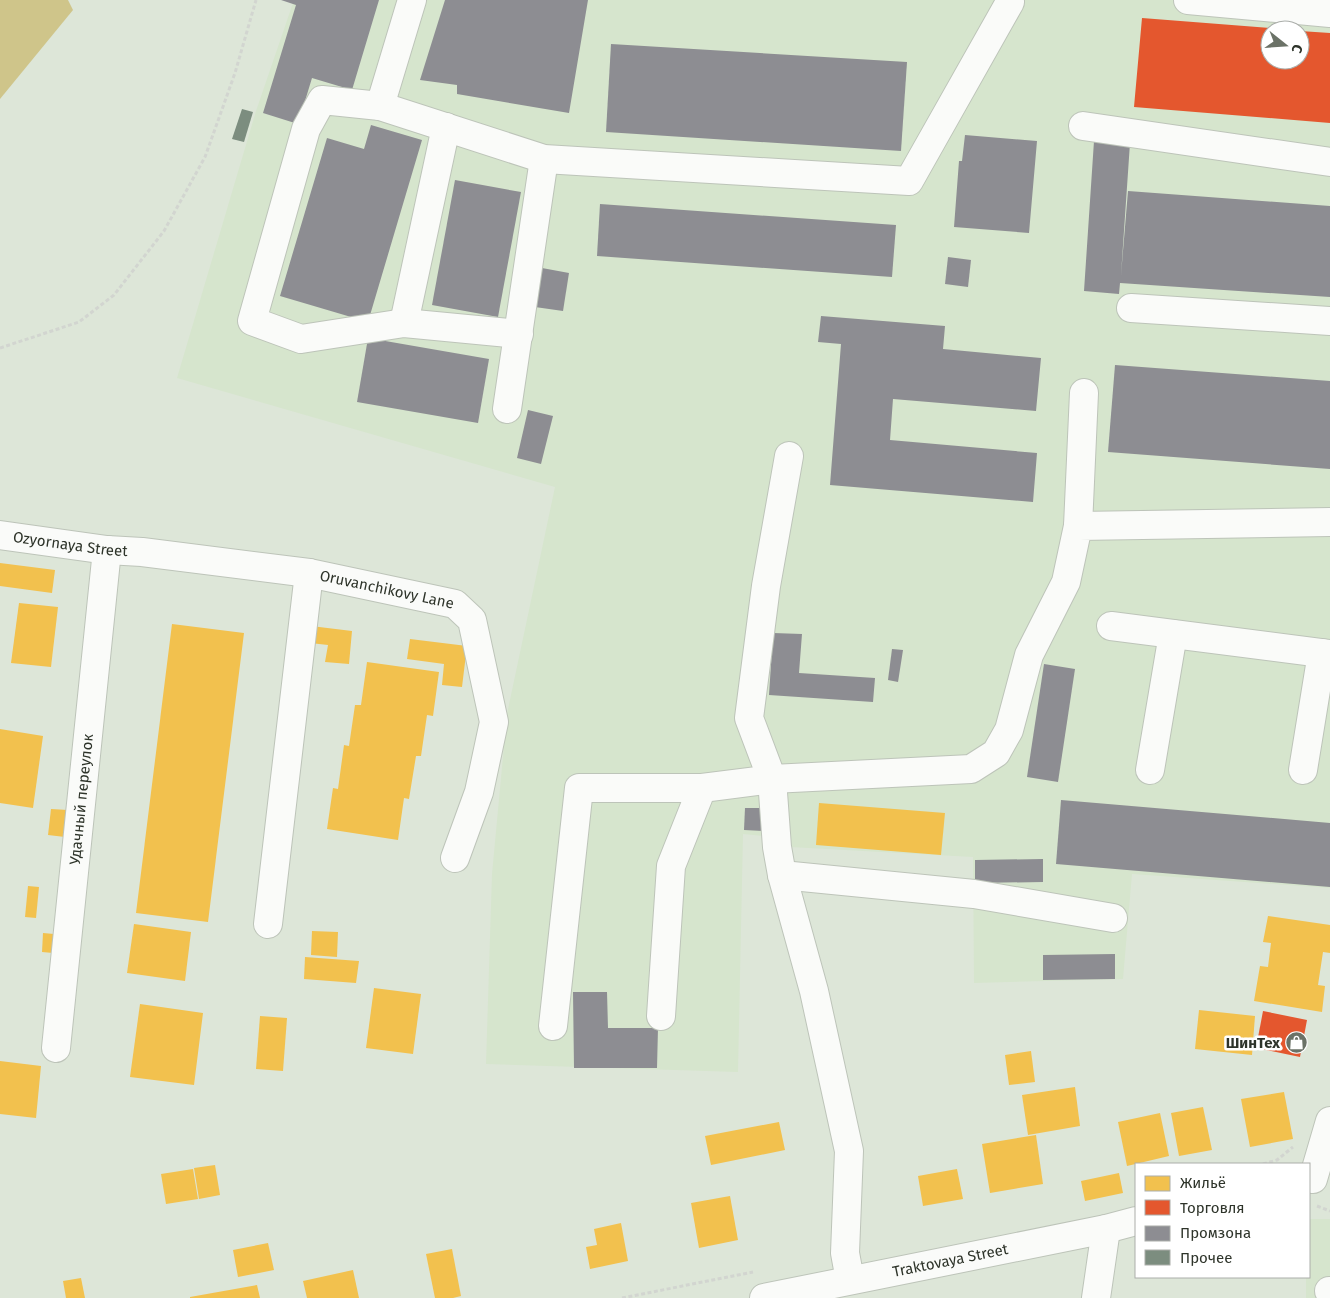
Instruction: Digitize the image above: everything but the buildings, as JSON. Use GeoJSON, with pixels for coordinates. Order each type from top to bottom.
{"type":"FeatureCollection","features":[{"type":"Feature","properties":{"kind":"street"},"geometry":{"type":"LineString","coordinates":[[380,106],[412,0]]}},
{"type":"Feature","properties":{"kind":"street"},"geometry":{"type":"LineString","coordinates":[[1188,0],[1330,13]]}},
{"type":"Feature","properties":{"kind":"street"},"geometry":{"type":"LineString","coordinates":[[519,334],[404,323],[301,338],[252,321],[306,129],[322,100],[380,106],[544,158],[909,181],[1006,1]]}},
{"type":"Feature","properties":{"kind":"street"},"geometry":{"type":"LineString","coordinates":[[1083,126],[1330,162]]}},
{"type":"Feature","properties":{"kind":"street"},"geometry":{"type":"LineString","coordinates":[[404,323],[446,127]]}},
{"type":"Feature","properties":{"kind":"street"},"geometry":{"type":"LineString","coordinates":[[507,409],[544,158]]}},
{"type":"Feature","properties":{"kind":"street"},"geometry":{"type":"LineString","coordinates":[[1131,308],[1330,321]]}},
{"type":"Feature","properties":{"kind":"street"},"geometry":{"type":"LineString","coordinates":[[553,1026],[579,788],[702,788],[772,779],[971,769],[996,753],[1009,730],[1029,655],[1066,582],[1078,526],[1084,393]]}},
{"type":"Feature","properties":{"kind":"street"},"geometry":{"type":"LineString","coordinates":[[790,456],[766,586],[749,718],[772,779],[777,848],[782,875],[814,991],[849,1151],[845,1253],[850,1280]]}},
{"type":"Feature","properties":{"kind":"street"},"geometry":{"type":"LineString","coordinates":[[1078,526],[1330,522]]}},
{"type":"Feature","properties":{"kind":"street","name":"Ozyornaya Street"},"geometry":{"type":"LineString","coordinates":[[0,535],[107,550],[142,552]]}},
{"type":"Feature","properties":{"kind":"street","name":"Удачный переулок"},"geometry":{"type":"LineString","coordinates":[[56,1048],[107,550]]}},
{"type":"Feature","properties":{"kind":"street","name":"Oruvanchikovy Lane"},"geometry":{"type":"LineString","coordinates":[[142,552],[309,573],[455,604],[472,620],[494,722],[479,792],[455,858]]}},
{"type":"Feature","properties":{"kind":"street"},"geometry":{"type":"LineString","coordinates":[[268,924],[309,573]]}},
{"type":"Feature","properties":{"kind":"street"},"geometry":{"type":"LineString","coordinates":[[1111,626],[1326,654],[1303,770]]}},
{"type":"Feature","properties":{"kind":"street"},"geometry":{"type":"LineString","coordinates":[[1150,770],[1174,634]]}},
{"type":"Feature","properties":{"kind":"street"},"geometry":{"type":"LineString","coordinates":[[661,1016],[671,866],[702,788]]}},
{"type":"Feature","properties":{"kind":"street"},"geometry":{"type":"LineString","coordinates":[[782,875],[974,894],[1113,918]]}},
{"type":"Feature","properties":{"kind":"street"},"geometry":{"type":"LineString","coordinates":[[1317,1180],[1330,1123]]}},
{"type":"Feature","properties":{"kind":"street","name":"Traktovaya Street"},"geometry":{"type":"LineString","coordinates":[[764,1298],[1106,1229],[1135,1221]]}},
{"type":"Feature","properties":{"kind":"street"},"geometry":{"type":"LineString","coordinates":[[1096,1298],[1106,1229]]}},
{"type":"Feature","properties":{"kind":"path"},"geometry":{"type":"LineString","coordinates":[[0,348],[79,322],[114,295],[164,231],[205,157],[235,73],[256,0]]}},
{"type":"Feature","properties":{"kind":"shaded area"},"geometry":{"type":"Polygon","coordinates":[[[0,0],[68,0],[73,10],[0,99],[0,0]]]}},
{"type":"Feature","properties":{"kind":"shaded area"},"geometry":{"type":"Polygon","coordinates":[[[294,0],[1330,0],[1330,888],[1132,874],[1123,979],[974,983],[973,857],[790,847],[765,836],[743,834],[738,1072],[486,1064],[492,874],[507,714],[555,487],[177,378],[256,111],[294,0]]]}},
{"type":"Feature","properties":{"kind":"shaded area"},"geometry":{"type":"Polygon","coordinates":[[[1310,1219],[1330,1219],[1330,1298],[1306,1298],[1306,1278],[1310,1278],[1310,1219]]]}},
{"type":"Feature","properties":{"kind":"place","name":"ШинТех"},"geometry":{"type":"Point","coordinates":[1296,1043]}}]}
